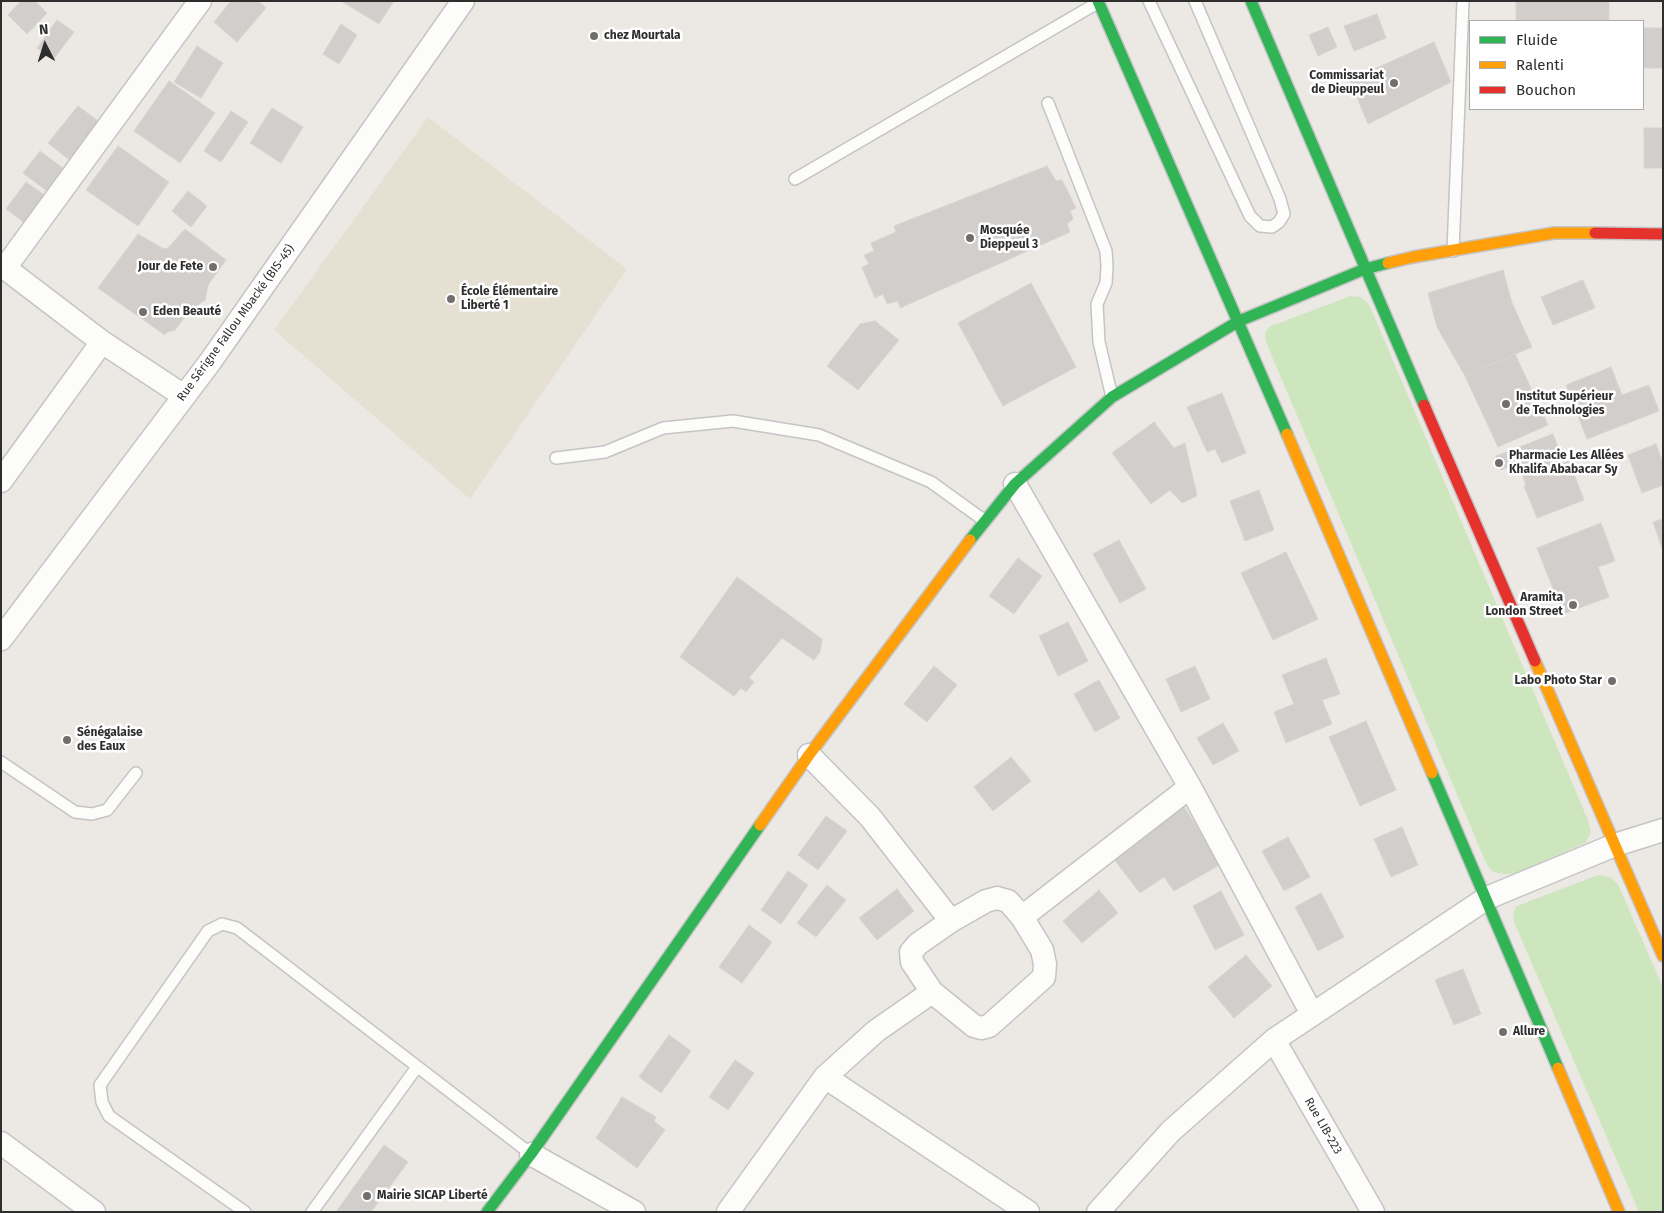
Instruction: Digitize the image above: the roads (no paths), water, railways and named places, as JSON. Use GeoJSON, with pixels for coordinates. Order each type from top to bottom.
{"type":"FeatureCollection","features":[{"type":"Feature","properties":{"kind":"street"},"geometry":{"type":"LineString","coordinates":[[184,396],[102,342],[3,267],[200,1]]}},
{"type":"Feature","properties":{"kind":"street","name":"Rue Sérigne Fallou Mbacké (BIS-45)"},"geometry":{"type":"LineString","coordinates":[[1,639],[210,362],[463,1]]}},
{"type":"Feature","properties":{"kind":"street"},"geometry":{"type":"LineString","coordinates":[[1251,1],[1663,956]]}},
{"type":"Feature","properties":{"kind":"street"},"geometry":{"type":"LineString","coordinates":[[1099,2],[1239,321],[1487,898],[1619,1212]]}},
{"type":"Feature","properties":{"kind":"street"},"geometry":{"type":"LineString","coordinates":[[487,1212],[531,1154],[809,756],[985,521],[1015,484],[1112,397],[1239,321],[1365,269],[1413,257],[1554,233],[1663,234]]}},
{"type":"Feature","properties":{"kind":"street"},"geometry":{"type":"LineString","coordinates":[[1,481],[102,342]]}},
{"type":"Feature","properties":{"kind":"street"},"geometry":{"type":"LineString","coordinates":[[1015,484],[1190,786],[1312,1014]]}},
{"type":"Feature","properties":{"kind":"street"},"geometry":{"type":"LineString","coordinates":[[809,756],[870,817],[951,921]]}},
{"type":"Feature","properties":{"kind":"street"},"geometry":{"type":"LineString","coordinates":[[1022,917],[1190,786]]}},
{"type":"Feature","properties":{"kind":"street"},"geometry":{"type":"LineString","coordinates":[[1098,1212],[1171,1131],[1274,1040],[1312,1014],[1487,898],[1615,845],[1663,830]]}},
{"type":"Feature","properties":{"kind":"street"},"geometry":{"type":"LineString","coordinates":[[998,898],[1008,900],[1022,917],[1042,950],[1046,964],[1044,977],[989,1026],[981,1028],[974,1026],[932,992],[912,962],[911,952],[918,944],[951,921],[986,902],[998,898]]}},
{"type":"Feature","properties":{"kind":"street"},"geometry":{"type":"LineString","coordinates":[[728,1212],[824,1077],[876,1032],[932,992]]}},
{"type":"Feature","properties":{"kind":"street","name":"Rue LIB-223"},"geometry":{"type":"LineString","coordinates":[[1274,1040],[1373,1212]]}},
{"type":"Feature","properties":{"kind":"street"},"geometry":{"type":"LineString","coordinates":[[824,1077],[1028,1212]]}},
{"type":"Feature","properties":{"kind":"street"},"geometry":{"type":"LineString","coordinates":[[1,1143],[85,1209]]}},
{"type":"Feature","properties":{"kind":"street"},"geometry":{"type":"LineString","coordinates":[[531,1154],[634,1212]]}},
{"type":"Feature","properties":{"kind":"lane"},"geometry":{"type":"LineString","coordinates":[[1149,1],[1250,216],[1260,226],[1272,227],[1279,222],[1284,214],[1280,199],[1195,1]]}},
{"type":"Feature","properties":{"kind":"lane"},"geometry":{"type":"LineString","coordinates":[[1453,251],[1463,1]]}},
{"type":"Feature","properties":{"kind":"lane"},"geometry":{"type":"LineString","coordinates":[[795,179],[1099,2]]}},
{"type":"Feature","properties":{"kind":"lane"},"geometry":{"type":"LineString","coordinates":[[1048,103],[1106,251],[1106,283],[1097,304],[1099,342],[1112,397]]}},
{"type":"Feature","properties":{"kind":"lane"},"geometry":{"type":"LineString","coordinates":[[556,458],[604,452],[663,428],[733,421],[819,435],[931,482],[985,521]]}},
{"type":"Feature","properties":{"kind":"lane"},"geometry":{"type":"LineString","coordinates":[[1,762],[75,812],[92,814],[107,810],[136,773]]}},
{"type":"Feature","properties":{"kind":"lane"},"geometry":{"type":"LineString","coordinates":[[245,1212],[109,1116],[102,1102],[100,1085],[208,931],[222,924],[237,928],[531,1154]]}},
{"type":"Feature","properties":{"kind":"lane"},"geometry":{"type":"LineString","coordinates":[[312,1212],[417,1067]]}},
{"type":"Feature","properties":{"kind":"place","name":"chez Mourtala"},"geometry":{"type":"Point","coordinates":[594,36]}},
{"type":"Feature","properties":{"kind":"place","name":"Commissariat de Dieuppeul"},"geometry":{"type":"Point","coordinates":[1394,83]}},
{"type":"Feature","properties":{"kind":"place","name":"Mosquée Dieppeul 3"},"geometry":{"type":"Point","coordinates":[970,238]}},
{"type":"Feature","properties":{"kind":"place","name":"Jour de Fete"},"geometry":{"type":"Point","coordinates":[213,267]}},
{"type":"Feature","properties":{"kind":"place","name":"École Élémentaire Liberté 1"},"geometry":{"type":"Point","coordinates":[451,299]}},
{"type":"Feature","properties":{"kind":"place","name":"Eden Beauté"},"geometry":{"type":"Point","coordinates":[143,312]}},
{"type":"Feature","properties":{"kind":"place","name":"Institut Supérieur de Technologies"},"geometry":{"type":"Point","coordinates":[1506,404]}},
{"type":"Feature","properties":{"kind":"place","name":"Pharmacie Les Allées Khalifa Ababacar Sy"},"geometry":{"type":"Point","coordinates":[1499,463]}},
{"type":"Feature","properties":{"kind":"place","name":"Aramita London Street"},"geometry":{"type":"Point","coordinates":[1573,605]}},
{"type":"Feature","properties":{"kind":"place","name":"Labo Photo Star"},"geometry":{"type":"Point","coordinates":[1612,681]}},
{"type":"Feature","properties":{"kind":"place","name":"Sénégalaise des Eaux"},"geometry":{"type":"Point","coordinates":[67,740]}},
{"type":"Feature","properties":{"kind":"place","name":"Allure"},"geometry":{"type":"Point","coordinates":[1503,1032]}},
{"type":"Feature","properties":{"kind":"place","name":"Mairie SICAP Liberté"},"geometry":{"type":"Point","coordinates":[367,1196]}}]}
